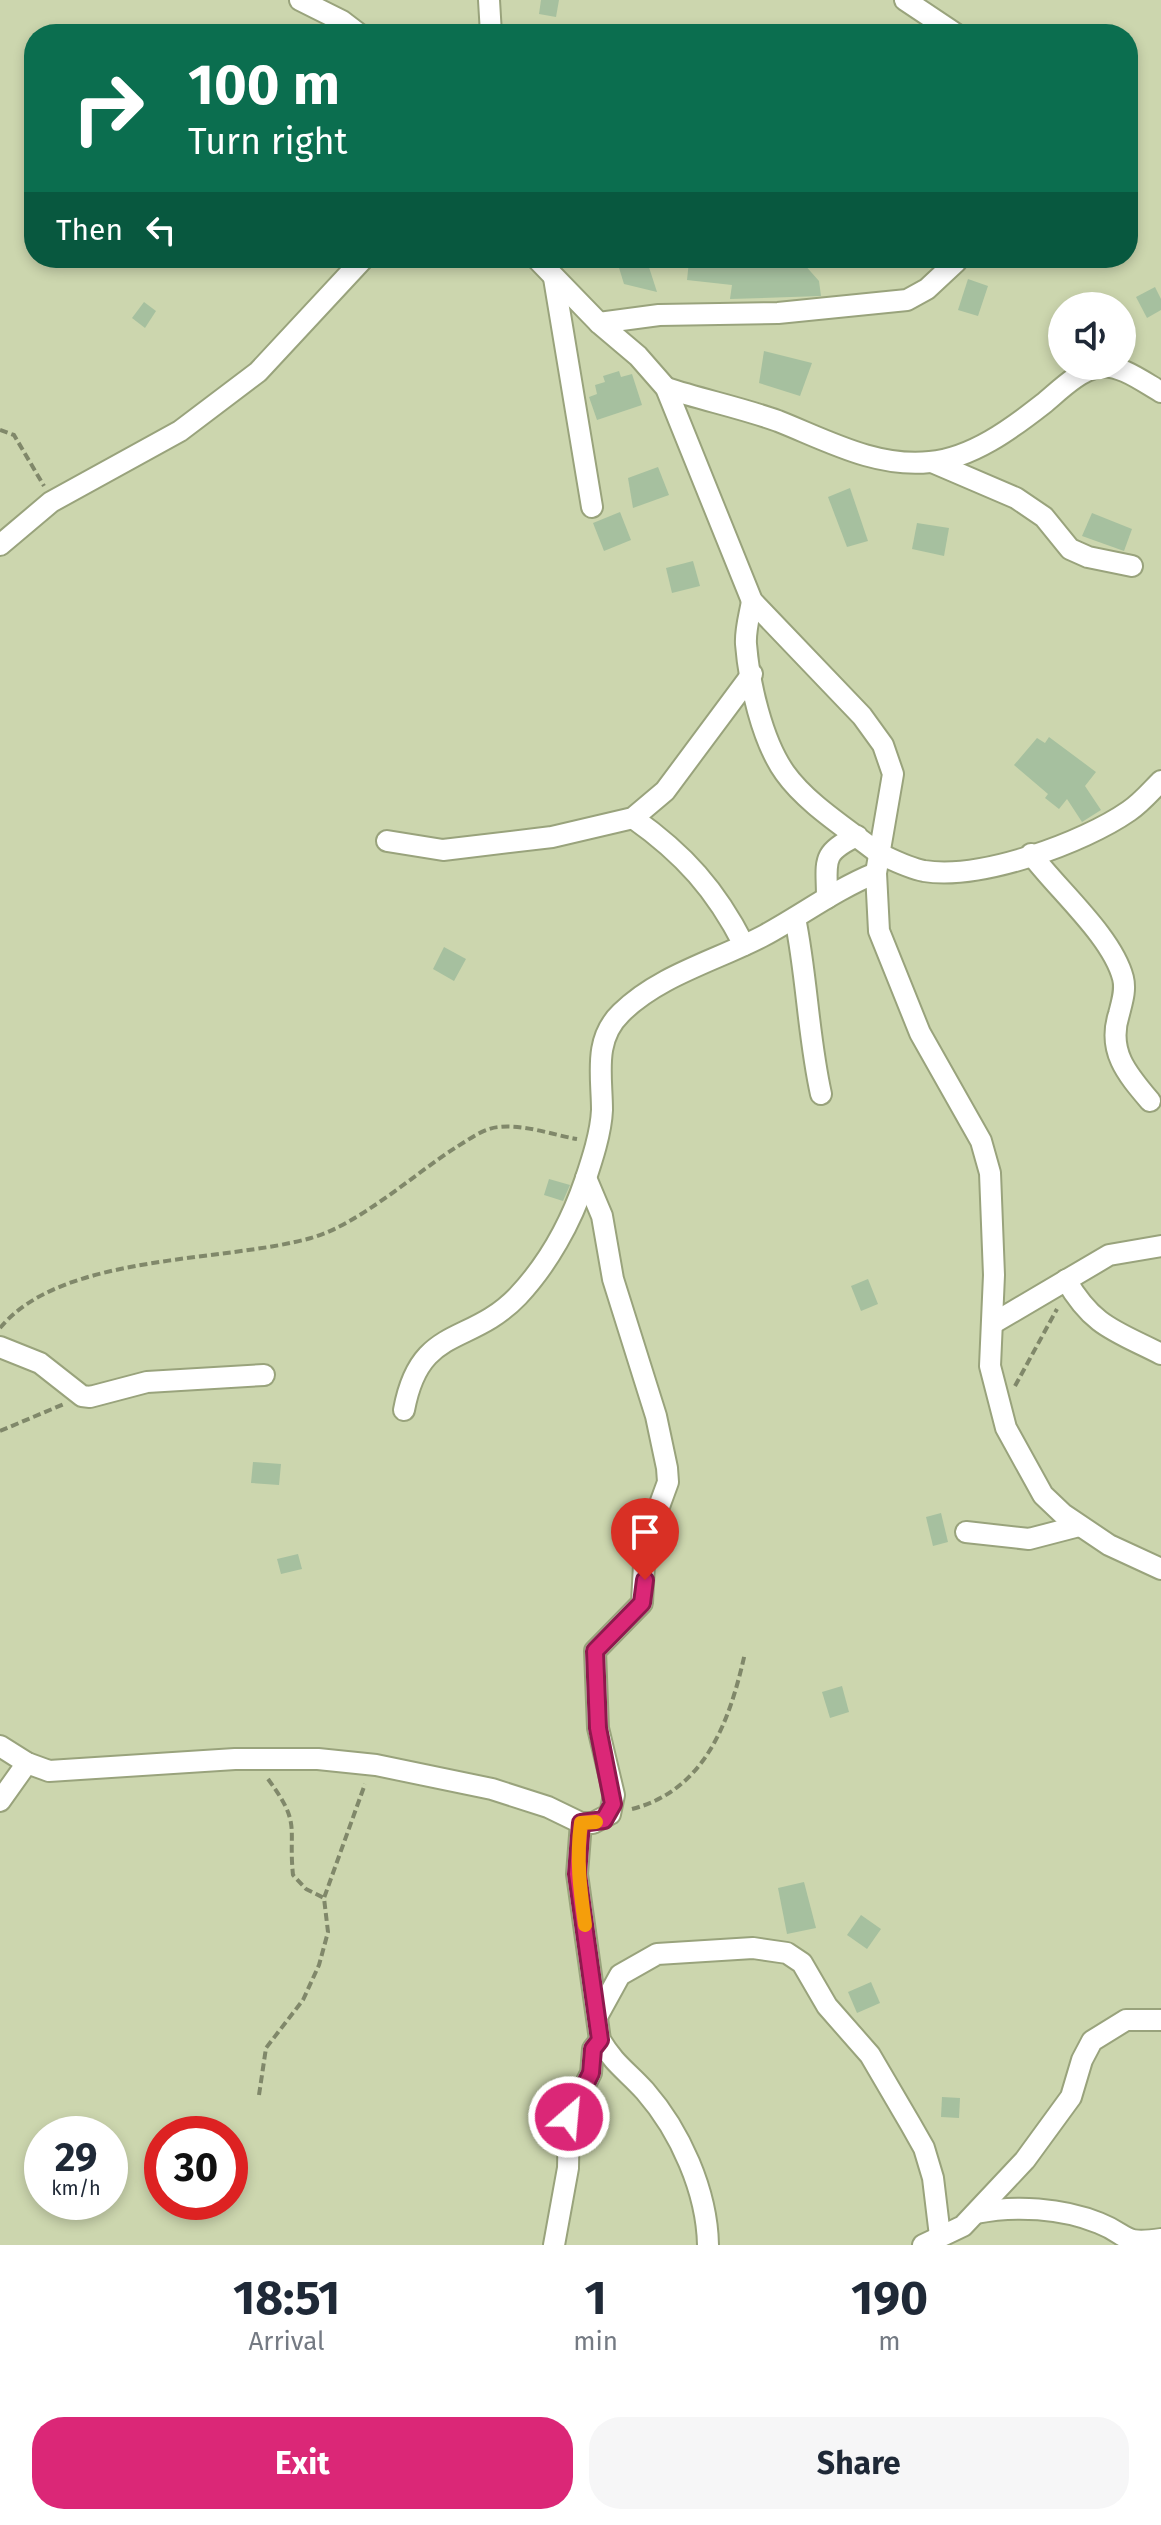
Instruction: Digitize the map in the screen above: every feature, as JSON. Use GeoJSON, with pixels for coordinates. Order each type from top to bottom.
{"type":"FeatureCollection","features":[{"type":"Feature","properties":{"kind":"street"},"geometry":{"type":"LineString","coordinates":[[300,0],[346,24]]}},
{"type":"Feature","properties":{"kind":"street"},"geometry":{"type":"LineString","coordinates":[[489,0],[490,24]]}},
{"type":"Feature","properties":{"kind":"street"},"geometry":{"type":"LineString","coordinates":[[905,0],[941,24]]}},
{"type":"Feature","properties":{"kind":"street"},"geometry":{"type":"LineString","coordinates":[[0,545],[51,502],[180,431],[258,372],[355,268]]}},
{"type":"Feature","properties":{"kind":"street"},"geometry":{"type":"LineString","coordinates":[[545,268],[599,323],[638,356],[666,388],[752,601],[862,716],[883,745],[893,774],[877,863],[877,919],[889,963],[920,1033],[971,1119],[990,1173],[994,1275],[990,1366],[1001,1413],[1019,1458],[1043,1495],[1079,1526],[1109,1545],[1158,1560]]}},
{"type":"Feature","properties":{"kind":"street"},"geometry":{"type":"LineString","coordinates":[[599,323],[659,315],[778,313],[907,300],[927,289],[950,268]]}},
{"type":"Feature","properties":{"kind":"street"},"geometry":{"type":"LineString","coordinates":[[554,278],[592,507]]}},
{"type":"Feature","properties":{"kind":"street"},"geometry":{"type":"LineString","coordinates":[[932,462],[985,444],[1065,386],[1101,367],[1120,370],[1161,392]]}},
{"type":"Feature","properties":{"kind":"street"},"geometry":{"type":"LineString","coordinates":[[666,388],[777,421],[838,447],[878,459],[932,462],[1026,504],[1044,517],[1070,549],[1088,557],[1132,566]]}},
{"type":"Feature","properties":{"kind":"street"},"geometry":{"type":"LineString","coordinates":[[752,601],[746,642],[762,725],[786,774],[857,836],[877,863],[926,871],[982,868],[1031,854],[1096,830],[1130,810],[1161,781]]}},
{"type":"Feature","properties":{"kind":"street"},"geometry":{"type":"LineString","coordinates":[[387,841],[443,850],[552,837],[633,818],[665,791],[752,674]]}},
{"type":"Feature","properties":{"kind":"street"},"geometry":{"type":"LineString","coordinates":[[633,818],[673,846],[694,866],[744,945]]}},
{"type":"Feature","properties":{"kind":"street"},"geometry":{"type":"LineString","coordinates":[[827,898],[826,860],[836,847],[857,836]]}},
{"type":"Feature","properties":{"kind":"street"},"geometry":{"type":"LineString","coordinates":[[1031,854],[1112,953],[1123,978],[1124,995],[1114,1027],[1115,1045],[1120,1062],[1150,1101]]}},
{"type":"Feature","properties":{"kind":"street"},"geometry":{"type":"LineString","coordinates":[[404,1410],[415,1370],[426,1356],[518,1297],[572,1217],[586,1178],[602,1108],[600,1055],[604,1037],[618,1014],[660,985],[795,918],[877,863]]}},
{"type":"Feature","properties":{"kind":"street"},"geometry":{"type":"LineString","coordinates":[[795,918],[807,976],[811,1036],[821,1094]]}},
{"type":"Feature","properties":{"kind":"street"},"geometry":{"type":"LineString","coordinates":[[0,1746],[27,1763],[49,1771],[252,1759],[318,1759],[376,1765],[492,1789],[548,1807],[581,1823],[604,1820],[610,1814],[614,1795],[598,1728],[595,1651],[642,1603],[645,1545],[668,1482],[656,1416],[617,1293],[602,1216],[586,1178]]}},
{"type":"Feature","properties":{"kind":"street"},"geometry":{"type":"LineString","coordinates":[[992,1324],[1068,1285],[1109,1255],[1161,1246]]}},
{"type":"Feature","properties":{"kind":"street"},"geometry":{"type":"LineString","coordinates":[[1068,1285],[1088,1315],[1103,1326],[1161,1354]]}},
{"type":"Feature","properties":{"kind":"street"},"geometry":{"type":"LineString","coordinates":[[0,1347],[40,1363],[82,1396],[100,1396],[147,1382],[264,1375]]}},
{"type":"Feature","properties":{"kind":"street"},"geometry":{"type":"LineString","coordinates":[[966,1532],[1029,1539],[1079,1526]]}},
{"type":"Feature","properties":{"kind":"street"},"geometry":{"type":"LineString","coordinates":[[0,1801],[27,1763]]}},
{"type":"Feature","properties":{"kind":"street"},"geometry":{"type":"LineString","coordinates":[[581,1823],[577,1874],[600,2040],[614,2064],[644,2090],[691,2167],[708,2224],[708,2245]]}},
{"type":"Feature","properties":{"kind":"street"},"geometry":{"type":"LineString","coordinates":[[598,2015],[620,1975],[657,1954],[753,1948],[787,1953],[802,1963],[827,2006],[870,2055],[924,2148],[933,2178],[932,2241],[963,2226],[1025,2160],[1071,2097],[1082,2060],[1092,2041],[1126,2020],[1161,2020]]}},
{"type":"Feature","properties":{"kind":"street"},"geometry":{"type":"LineString","coordinates":[[554,2245],[568,2168],[569,2117],[591,2073],[593,2049],[600,2040]]}},
{"type":"Feature","properties":{"kind":"street"},"geometry":{"type":"LineString","coordinates":[[976,2213],[1001,2208],[1063,2214],[1102,2224],[1123,2240],[1139,2244],[1161,2239]]}},
{"type":"Feature","properties":{"kind":"path"},"geometry":{"type":"LineString","coordinates":[[0,430],[14,435],[34,465],[51,502]]}},
{"type":"Feature","properties":{"kind":"path"},"geometry":{"type":"LineString","coordinates":[[0,1328],[32,1300],[127,1268],[179,1258],[237,1255],[314,1238],[360,1215],[429,1164],[476,1135],[498,1126],[595,1141]]}},
{"type":"Feature","properties":{"kind":"path"},"geometry":{"type":"LineString","coordinates":[[1001,1413],[1068,1285]]}},
{"type":"Feature","properties":{"kind":"path"},"geometry":{"type":"LineString","coordinates":[[0,1431],[82,1396]]}},
{"type":"Feature","properties":{"kind":"path"},"geometry":{"type":"LineString","coordinates":[[610,1814],[660,1799],[691,1776],[727,1721],[745,1653]]}},
{"type":"Feature","properties":{"kind":"path"},"geometry":{"type":"LineString","coordinates":[[252,1759],[285,1803],[291,1817],[293,1875],[306,1889],[324,1898]]}},
{"type":"Feature","properties":{"kind":"path"},"geometry":{"type":"LineString","coordinates":[[259,2095],[266,2048],[303,2000],[319,1965],[328,1932],[324,1898],[360,1792],[376,1765]]}},
{"type":"Feature","properties":{"kind":"building"},"geometry":{"type":"Polygon","coordinates":[[[541,0],[559,0],[556,17],[539,14],[541,0]]]}},
{"type":"Feature","properties":{"kind":"building"},"geometry":{"type":"Polygon","coordinates":[[[619,268],[649,268],[657,292],[624,284],[619,268]]]}},
{"type":"Feature","properties":{"kind":"building"},"geometry":{"type":"Polygon","coordinates":[[[688,268],[807,268],[819,281],[821,296],[730,299],[732,285],[687,280],[688,268]]]}},
{"type":"Feature","properties":{"kind":"building"},"geometry":{"type":"Polygon","coordinates":[[[968,279],[988,286],[978,316],[958,310],[968,279]]]}},
{"type":"Feature","properties":{"kind":"building"},"geometry":{"type":"Polygon","coordinates":[[[1155,287],[1161,299],[1161,310],[1147,318],[1136,297],[1155,287]]]}},
{"type":"Feature","properties":{"kind":"building"},"geometry":{"type":"Polygon","coordinates":[[[144,302],[156,311],[145,328],[132,318],[144,302]]]}},
{"type":"Feature","properties":{"kind":"building"},"geometry":{"type":"Polygon","coordinates":[[[764,351],[812,363],[800,396],[759,383],[764,351]]]}},
{"type":"Feature","properties":{"kind":"building"},"geometry":{"type":"Polygon","coordinates":[[[619,371],[621,377],[632,374],[642,405],[597,420],[589,397],[597,394],[595,385],[605,382],[603,376],[619,371]]]}},
{"type":"Feature","properties":{"kind":"building"},"geometry":{"type":"Polygon","coordinates":[[[658,467],[669,495],[633,508],[628,478],[658,467]]]}},
{"type":"Feature","properties":{"kind":"building"},"geometry":{"type":"Polygon","coordinates":[[[850,488],[868,541],[847,547],[828,497],[850,488]]]}},
{"type":"Feature","properties":{"kind":"building"},"geometry":{"type":"Polygon","coordinates":[[[620,512],[631,540],[604,551],[593,523],[620,512]]]}},
{"type":"Feature","properties":{"kind":"building"},"geometry":{"type":"Polygon","coordinates":[[[1092,513],[1132,529],[1124,551],[1082,536],[1092,513]]]}},
{"type":"Feature","properties":{"kind":"building"},"geometry":{"type":"Polygon","coordinates":[[[917,523],[949,528],[944,556],[912,549],[917,523]]]}},
{"type":"Feature","properties":{"kind":"building"},"geometry":{"type":"Polygon","coordinates":[[[693,561],[700,586],[672,593],[666,568],[693,561]]]}},
{"type":"Feature","properties":{"kind":"building"},"geometry":{"type":"Polygon","coordinates":[[[1049,737],[1096,772],[1085,786],[1101,810],[1082,822],[1067,799],[1059,809],[1045,798],[1048,794],[1014,765],[1037,738],[1045,743],[1049,737]]]}},
{"type":"Feature","properties":{"kind":"building"},"geometry":{"type":"Polygon","coordinates":[[[444,947],[466,959],[454,981],[433,969],[444,947]]]}},
{"type":"Feature","properties":{"kind":"building"},"geometry":{"type":"Polygon","coordinates":[[[549,1179],[570,1185],[563,1201],[544,1195],[549,1179]]]}},
{"type":"Feature","properties":{"kind":"building"},"geometry":{"type":"Polygon","coordinates":[[[868,1279],[878,1304],[861,1311],[851,1286],[868,1279]]]}},
{"type":"Feature","properties":{"kind":"building"},"geometry":{"type":"Polygon","coordinates":[[[253,1462],[281,1464],[279,1485],[251,1483],[253,1462]]]}},
{"type":"Feature","properties":{"kind":"building"},"geometry":{"type":"Polygon","coordinates":[[[941,1513],[948,1542],[933,1546],[926,1517],[941,1513]]]}},
{"type":"Feature","properties":{"kind":"building"},"geometry":{"type":"Polygon","coordinates":[[[298,1554],[302,1569],[281,1574],[277,1559],[298,1554]]]}},
{"type":"Feature","properties":{"kind":"building"},"geometry":{"type":"Polygon","coordinates":[[[842,1686],[849,1712],[830,1718],[822,1692],[842,1686]]]}},
{"type":"Feature","properties":{"kind":"building"},"geometry":{"type":"Polygon","coordinates":[[[804,1882],[816,1928],[787,1934],[778,1888],[804,1882]]]}},
{"type":"Feature","properties":{"kind":"building"},"geometry":{"type":"Polygon","coordinates":[[[861,1915],[881,1929],[867,1949],[847,1935],[861,1915]]]}},
{"type":"Feature","properties":{"kind":"building"},"geometry":{"type":"Polygon","coordinates":[[[871,1982],[880,2003],[857,2013],[848,1992],[871,1982]]]}},
{"type":"Feature","properties":{"kind":"building"},"geometry":{"type":"Polygon","coordinates":[[[942,2097],[960,2098],[959,2118],[941,2117],[942,2097]]]}},
{"type":"Feature","properties":{"kind":"slow traffic"},"geometry":{"type":"LineString","coordinates":[[585,1925],[577,1874],[577,1850],[581,1823],[596,1822]]}},
{"type":"Feature","properties":{"kind":"route"},"geometry":{"type":"LineString","coordinates":[[569,2117],[585,2089],[591,2073],[593,2049],[600,2040],[577,1874],[577,1850],[581,1823],[604,1820],[610,1814],[614,1795],[598,1728],[594,1694],[595,1651],[642,1603],[645,1580]]}}]}
